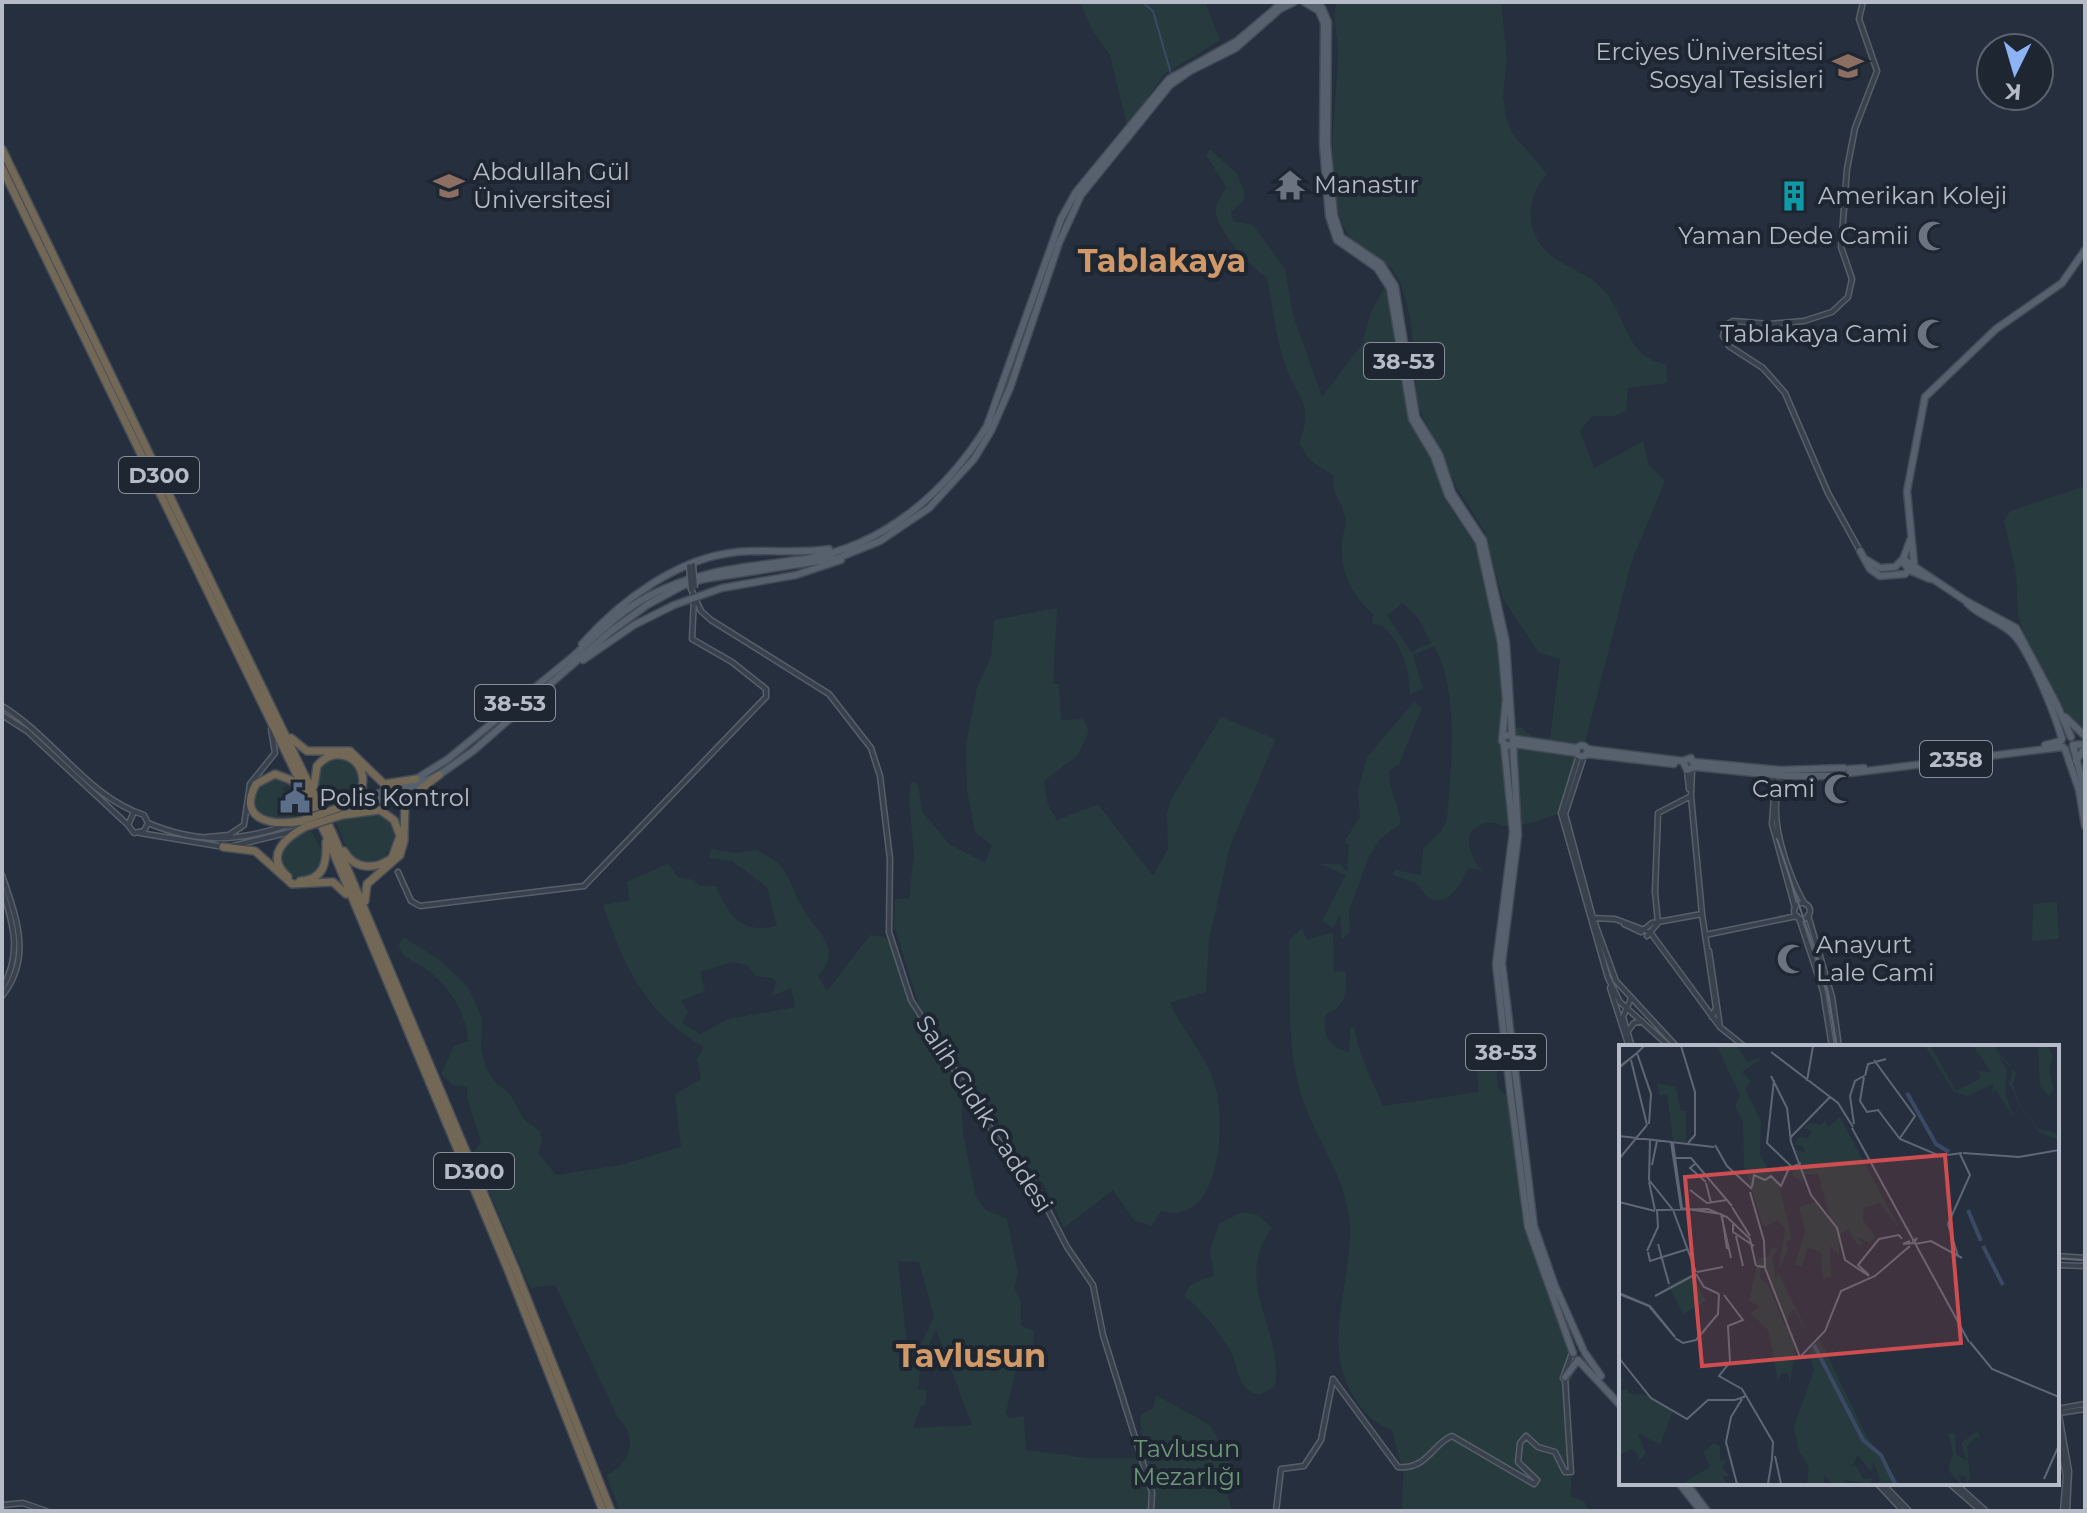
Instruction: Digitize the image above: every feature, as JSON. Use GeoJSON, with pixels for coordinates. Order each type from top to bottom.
{"type":"FeatureCollection","features":[{"type":"Feature","properties":{"kind":"highway","name":"D300"},"geometry":{"type":"LineString","coordinates":[[2,149],[273,717]]}},
{"type":"Feature","properties":{"kind":"highway","name":"D300"},"geometry":{"type":"LineString","coordinates":[[2,168],[314,801],[380,945],[515,1268],[611,1511]]}},
{"type":"Feature","properties":{"kind":"highway"},"geometry":{"type":"LineString","coordinates":[[273,717],[300,748],[350,751],[384,784],[416,779]]}},
{"type":"Feature","properties":{"kind":"highway"},"geometry":{"type":"LineString","coordinates":[[314,801],[313,777],[317,766],[328,756],[348,755],[362,769],[363,783],[356,797],[340,812]]}},
{"type":"Feature","properties":{"kind":"highway"},"geometry":{"type":"LineString","coordinates":[[314,801],[281,775],[267,776],[253,788],[253,808],[261,819],[276,824],[303,824],[340,812],[370,809],[388,814],[400,836],[397,851],[384,863],[363,866],[348,858],[329,834]]}},
{"type":"Feature","properties":{"kind":"highway"},"geometry":{"type":"LineString","coordinates":[[380,945],[365,901],[365,889],[400,855],[404,841],[403,806],[407,796],[439,775]]}},
{"type":"Feature","properties":{"kind":"highway"},"geometry":{"type":"LineString","coordinates":[[303,824],[285,838],[278,852],[283,872],[294,880],[307,880],[320,872],[327,858],[329,834]]}},
{"type":"Feature","properties":{"kind":"highway","name":"D300"},"geometry":{"type":"LineString","coordinates":[[329,834],[360,920],[508,1270],[603,1511]]}},
{"type":"Feature","properties":{"kind":"highway"},"geometry":{"type":"LineString","coordinates":[[223,847],[255,851],[292,884],[327,881],[338,885],[360,920]]}},
{"type":"Feature","properties":{"kind":"main road","name":"38-53"},"geometry":{"type":"LineString","coordinates":[[1234,46],[1283,2]]}},
{"type":"Feature","properties":{"kind":"main road","name":"38-53"},"geometry":{"type":"LineString","coordinates":[[340,812],[416,779],[448,759],[647,605],[682,586],[716,577],[804,566],[861,548],[880,541],[929,508],[974,459],[1010,388],[1068,219],[1081,195],[1172,76],[1234,46],[1280,9],[1294,2]]}},
{"type":"Feature","properties":{"kind":"main road","name":"38-53"},"geometry":{"type":"LineString","coordinates":[[1304,2],[1319,11],[1324,23],[1323,145],[1329,216],[1337,240],[1377,268],[1390,288],[1412,419],[1434,456],[1448,495],[1479,542],[1501,643],[1506,699],[1504,740],[1513,832],[1496,948],[1508,1074],[1528,1227],[1573,1353]]}},
{"type":"Feature","properties":{"kind":"main road","name":"38-53"},"geometry":{"type":"LineString","coordinates":[[1315,2],[1322,8],[1328,22],[1327,145],[1334,215],[1341,237],[1381,264],[1397,292],[1416,417],[1439,454],[1452,493],[1483,540],[1506,642],[1513,739]]}},
{"type":"Feature","properties":{"kind":"main road","name":"38-53"},"geometry":{"type":"LineString","coordinates":[[340,812],[439,775],[644,598],[682,580],[743,566],[808,558],[845,548],[902,519],[947,482],[987,426],[1004,386],[1061,219],[1076,192],[1124,139]]}},
{"type":"Feature","properties":{"kind":"main road"},"geometry":{"type":"LineString","coordinates":[[1860,551],[1877,570],[1903,575],[1909,570],[1914,563],[1908,485],[1924,399],[1996,329],[2065,281],[2085,250]]}},
{"type":"Feature","properties":{"kind":"main road"},"geometry":{"type":"LineString","coordinates":[[1877,570],[1892,568],[1903,559],[1912,532]]}},
{"type":"Feature","properties":{"kind":"main road"},"geometry":{"type":"LineString","coordinates":[[570,663],[596,629],[628,602],[691,565],[739,552],[845,548]]}},
{"type":"Feature","properties":{"kind":"main road"},"geometry":{"type":"LineString","coordinates":[[570,663],[644,620],[694,598],[722,588],[806,573],[837,562],[861,548]]}},
{"type":"Feature","properties":{"kind":"main road"},"geometry":{"type":"LineString","coordinates":[[1903,559],[1914,563],[1933,580],[1966,601],[2016,628],[2059,709],[2085,742]]}},
{"type":"Feature","properties":{"kind":"main road"},"geometry":{"type":"LineString","coordinates":[[1903,559],[1909,570],[1933,580]]}},
{"type":"Feature","properties":{"kind":"main road"},"geometry":{"type":"LineString","coordinates":[[1966,601],[1975,612],[2014,636],[2076,761],[2085,791]]}},
{"type":"Feature","properties":{"kind":"main road"},"geometry":{"type":"LineString","coordinates":[[2059,709],[2085,826]]}},
{"type":"Feature","properties":{"kind":"main road"},"geometry":{"type":"LineString","coordinates":[[1513,719],[1530,741]]}},
{"type":"Feature","properties":{"kind":"main road"},"geometry":{"type":"LineString","coordinates":[[1513,739],[1518,835],[1502,963],[1534,1226],[1549,1273],[1584,1351],[1619,1401]]}},
{"type":"Feature","properties":{"kind":"main road"},"geometry":{"type":"LineString","coordinates":[[1504,740],[1530,741],[1582,752]]}},
{"type":"Feature","properties":{"kind":"main road"},"geometry":{"type":"LineString","coordinates":[[1504,740],[1785,776],[1847,772],[2085,742]]}},
{"type":"Feature","properties":{"kind":"main road"},"geometry":{"type":"LineString","coordinates":[[2076,761],[2085,742]]}},
{"type":"Feature","properties":{"kind":"main road"},"geometry":{"type":"LineString","coordinates":[[1689,766],[1847,772]]}},
{"type":"Feature","properties":{"kind":"main road"},"geometry":{"type":"LineString","coordinates":[[1584,1351],[1578,1348],[1573,1353],[1619,1402]]}},
{"type":"Feature","properties":{"kind":"main road"},"geometry":{"type":"LineString","coordinates":[[1565,1377],[1570,1366],[1584,1351]]}},
{"type":"Feature","properties":{"kind":"main road"},"geometry":{"type":"LineString","coordinates":[[1565,1377],[1575,1368],[1589,1369]]}},
{"type":"Feature","properties":{"kind":"main road"},"geometry":{"type":"LineString","coordinates":[[1681,1485],[1701,1511]]}},
{"type":"Feature","properties":{"kind":"main road"},"geometry":{"type":"LineString","coordinates":[[1688,1485],[1707,1511]]}},
{"type":"Feature","properties":{"kind":"street"},"geometry":{"type":"LineString","coordinates":[[1860,551],[1828,493],[1785,393],[1751,357],[1729,346],[1723,336],[1726,325],[1733,321],[1770,324],[1804,321],[1832,312],[1848,297],[1852,279],[1841,247],[1847,169],[1855,128],[1877,71],[1859,19],[1863,2]]}},
{"type":"Feature","properties":{"kind":"street"},"geometry":{"type":"LineString","coordinates":[[398,872],[411,901],[420,906],[584,886],[766,697],[766,689],[740,668],[693,640],[691,565]]}},
{"type":"Feature","properties":{"kind":"street","name":"Salih Gıdık Caddesi"},"geometry":{"type":"LineString","coordinates":[[694,598],[701,611],[718,626],[829,694],[852,719],[872,751],[880,776],[890,859],[889,932],[911,1000],[1000,1143],[1033,1181],[1067,1247],[1093,1285],[1103,1335],[1152,1492],[1151,1511]]}},
{"type":"Feature","properties":{"kind":"street"},"geometry":{"type":"LineString","coordinates":[[2,706],[40,732],[94,785],[133,814],[144,815],[148,823],[200,838],[245,838],[303,824]]}},
{"type":"Feature","properties":{"kind":"street"},"geometry":{"type":"LineString","coordinates":[[2,715],[27,731],[134,833],[223,847],[303,824]]}},
{"type":"Feature","properties":{"kind":"street"},"geometry":{"type":"LineString","coordinates":[[200,838],[229,835],[244,825],[250,784],[275,753],[273,717]]}},
{"type":"Feature","properties":{"kind":"street"},"geometry":{"type":"LineString","coordinates":[[1582,752],[1560,811],[1629,1045]]}},
{"type":"Feature","properties":{"kind":"street"},"geometry":{"type":"LineString","coordinates":[[1689,766],[1704,936],[1716,1008],[1712,1017]]}},
{"type":"Feature","properties":{"kind":"street"},"geometry":{"type":"LineString","coordinates":[[1772,775],[1775,782],[1772,824],[1794,909],[1826,1002],[1832,1045]]}},
{"type":"Feature","properties":{"kind":"street"},"geometry":{"type":"LineString","coordinates":[[1785,776],[1779,787],[1777,827],[1809,909],[1808,915],[1832,997],[1839,1045]]}},
{"type":"Feature","properties":{"kind":"street"},"geometry":{"type":"LineString","coordinates":[[1649,935],[1658,923],[1655,892],[1658,815],[1663,809],[1691,796]]}},
{"type":"Feature","properties":{"kind":"street"},"geometry":{"type":"LineString","coordinates":[[128,825],[133,814]]}},
{"type":"Feature","properties":{"kind":"street"},"geometry":{"type":"LineString","coordinates":[[140,833],[148,823]]}},
{"type":"Feature","properties":{"kind":"street"},"geometry":{"type":"LineString","coordinates":[[2,875],[17,919],[21,950],[17,971],[2,996]]}},
{"type":"Feature","properties":{"kind":"street"},"geometry":{"type":"LineString","coordinates":[[2,889],[16,946],[11,973],[2,989]]}},
{"type":"Feature","properties":{"kind":"street"},"geometry":{"type":"LineString","coordinates":[[1779,920],[1805,904]]}},
{"type":"Feature","properties":{"kind":"street"},"geometry":{"type":"LineString","coordinates":[[1643,930],[1658,923],[1702,914]]}},
{"type":"Feature","properties":{"kind":"street"},"geometry":{"type":"LineString","coordinates":[[1704,936],[1808,915]]}},
{"type":"Feature","properties":{"kind":"street"},"geometry":{"type":"LineString","coordinates":[[1591,918],[1615,919],[1649,935],[1661,946],[1720,1027],[1742,1045]]}},
{"type":"Feature","properties":{"kind":"street"},"geometry":{"type":"LineString","coordinates":[[1591,918],[1614,978],[1675,1045]]}},
{"type":"Feature","properties":{"kind":"street"},"geometry":{"type":"LineString","coordinates":[[1704,936],[1720,1010],[1720,1027]]}},
{"type":"Feature","properties":{"kind":"street"},"geometry":{"type":"LineString","coordinates":[[1608,978],[1619,999],[1668,1045]]}},
{"type":"Feature","properties":{"kind":"street"},"geometry":{"type":"LineString","coordinates":[[1619,1018],[1619,999],[1625,992]]}},
{"type":"Feature","properties":{"kind":"street"},"geometry":{"type":"LineString","coordinates":[[1630,1045],[1623,1017],[1631,998]]}},
{"type":"Feature","properties":{"kind":"street"},"geometry":{"type":"LineString","coordinates":[[1627,1033],[1632,1024],[1644,1021]]}},
{"type":"Feature","properties":{"kind":"street"},"geometry":{"type":"LineString","coordinates":[[2059,1256],[2085,1258]]}},
{"type":"Feature","properties":{"kind":"street"},"geometry":{"type":"LineString","coordinates":[[2059,1265],[2085,1266]]}},
{"type":"Feature","properties":{"kind":"street"},"geometry":{"type":"LineString","coordinates":[[1276,1511],[1284,1467],[1304,1466],[1316,1450],[1323,1434],[1335,1379],[1398,1467],[1408,1467],[1429,1457],[1452,1436],[1517,1477],[1536,1484],[1536,1479],[1518,1462],[1525,1437],[1555,1452],[1566,1473],[1571,1472],[1563,1373],[1573,1353]]}},
{"type":"Feature","properties":{"kind":"street"},"geometry":{"type":"LineString","coordinates":[[1565,1377],[1565,1392]]}},
{"type":"Feature","properties":{"kind":"street"},"geometry":{"type":"LineString","coordinates":[[2059,1412],[2085,1406]]}},
{"type":"Feature","properties":{"kind":"street"},"geometry":{"type":"LineString","coordinates":[[2059,1417],[2069,1471],[2065,1511]]}},
{"type":"Feature","properties":{"kind":"street"},"geometry":{"type":"LineString","coordinates":[[2059,1439],[2066,1476],[2065,1511]]}},
{"type":"Feature","properties":{"kind":"street"},"geometry":{"type":"LineString","coordinates":[[1881,1485],[1906,1511]]}},
{"type":"Feature","properties":{"kind":"street"},"geometry":{"type":"LineString","coordinates":[[1954,1485],[1984,1511]]}},
{"type":"Feature","properties":{"kind":"street"},"geometry":{"type":"LineString","coordinates":[[2,1505],[23,1503],[46,1511]]}},
{"type":"Feature","properties":{"kind":"green space"},"geometry":{"type":"Polygon","coordinates":[[[1080,2],[1205,2],[1220,40],[1165,74],[1127,125],[1110,55],[1092,30],[1080,2]]]}},
{"type":"Feature","properties":{"kind":"green space"},"geometry":{"type":"Polygon","coordinates":[[[1337,2],[1501,2],[1507,58],[1503,96],[1506,117],[1512,133],[1547,174],[1531,207],[1533,230],[1538,241],[1562,263],[1595,282],[1613,303],[1635,346],[1653,361],[1666,364],[1667,383],[1628,388],[1626,411],[1615,416],[1592,416],[1580,431],[1594,468],[1643,441],[1649,465],[1665,481],[1631,563],[1583,751],[1563,813],[1519,825],[1479,825],[1473,830],[1469,843],[1473,858],[1483,871],[1469,868],[1454,892],[1437,900],[1429,899],[1417,884],[1392,874],[1395,870],[1421,875],[1423,849],[1441,831],[1447,819],[1452,730],[1448,685],[1442,665],[1434,646],[1413,655],[1423,689],[1410,694],[1406,665],[1399,648],[1382,625],[1372,624],[1373,614],[1348,581],[1342,552],[1344,511],[1335,492],[1334,476],[1311,461],[1299,443],[1304,429],[1305,409],[1284,362],[1267,277],[1236,248],[1221,228],[1216,211],[1226,187],[1206,155],[1210,149],[1237,174],[1244,191],[1244,200],[1231,212],[1233,221],[1253,225],[1285,269],[1293,315],[1322,397],[1362,344],[1371,312],[1385,286],[1394,318],[1409,418],[1431,459],[1444,498],[1477,548],[1501,664],[1509,729],[1521,727],[1531,736],[1550,738],[1560,659],[1539,653],[1503,599],[1484,530],[1457,488],[1418,406],[1411,329],[1401,285],[1390,267],[1352,239],[1338,212],[1332,167],[1338,50],[1337,2]],[[1403,603],[1387,615],[1411,652],[1431,643],[1418,618],[1403,603]]]}},
{"type":"Feature","properties":{"kind":"green space"},"geometry":{"type":"Polygon","coordinates":[[[2085,486],[2085,732],[2068,717],[2025,637],[2018,615],[2016,573],[2004,521],[2010,511],[2085,486]]]}},
{"type":"Feature","properties":{"kind":"green space"},"geometry":{"type":"Polygon","coordinates":[[[1057,608],[1053,684],[1059,684],[1061,720],[1083,719],[1089,731],[1078,755],[1044,781],[1048,805],[1057,820],[1098,804],[1153,876],[1168,849],[1167,813],[1171,799],[1221,717],[1276,739],[1230,846],[1209,940],[1206,992],[1170,1003],[1215,1085],[1220,1122],[1215,1168],[1208,1188],[1197,1204],[1181,1212],[1161,1211],[1152,1226],[1134,1220],[1113,1190],[1064,1228],[1044,1185],[997,1131],[961,1064],[920,1009],[894,925],[895,899],[909,898],[914,855],[909,801],[911,782],[918,784],[922,811],[949,844],[985,863],[992,845],[975,832],[967,790],[966,744],[977,687],[991,657],[994,620],[1057,608]]]}},
{"type":"Feature","properties":{"kind":"green space"},"geometry":{"type":"Polygon","coordinates":[[[1414,702],[1422,708],[1399,764],[1390,770],[1389,777],[1400,824],[1380,839],[1369,857],[1349,910],[1350,932],[1342,939],[1340,915],[1333,928],[1322,921],[1346,875],[1320,864],[1341,864],[1347,872],[1349,845],[1344,842],[1360,817],[1358,790],[1367,757],[1414,702]]]}},
{"type":"Feature","properties":{"kind":"green space"},"geometry":{"type":"Polygon","coordinates":[[[338,757],[355,766],[358,785],[348,796],[327,804],[318,787],[318,770],[328,758],[338,757]]]}},
{"type":"Feature","properties":{"kind":"green space"},"geometry":{"type":"Polygon","coordinates":[[[277,777],[292,784],[282,788],[304,813],[278,821],[260,815],[255,803],[257,792],[264,783],[277,777]]]}},
{"type":"Feature","properties":{"kind":"green space"},"geometry":{"type":"Polygon","coordinates":[[[373,811],[390,821],[395,839],[384,858],[365,863],[349,854],[335,820],[373,811]]]}},
{"type":"Feature","properties":{"kind":"green space"},"geometry":{"type":"Polygon","coordinates":[[[311,831],[325,856],[318,873],[294,878],[283,867],[282,850],[293,837],[311,831]]]}},
{"type":"Feature","properties":{"kind":"green space","name":"Tavlusun Mezarlığı"},"geometry":{"type":"Polygon","coordinates":[[[711,849],[736,853],[756,850],[781,867],[828,948],[826,966],[818,976],[827,991],[870,935],[885,937],[895,951],[913,1012],[961,1083],[963,1133],[976,1197],[986,1210],[1007,1219],[1018,1273],[1014,1288],[1021,1301],[1021,1326],[1034,1330],[1033,1346],[1021,1346],[1006,1413],[1009,1418],[1024,1416],[1026,1450],[1087,1458],[1134,1458],[1143,1450],[1140,1416],[1153,1408],[1156,1395],[1210,1425],[1232,1464],[1225,1469],[1232,1511],[620,1511],[606,1475],[626,1458],[630,1442],[628,1433],[555,1285],[530,1288],[473,1153],[481,1142],[467,1098],[467,1087],[453,1085],[441,1074],[454,1046],[468,1041],[460,1010],[443,984],[406,957],[399,945],[403,937],[440,960],[468,987],[482,1018],[481,1048],[486,1068],[496,1083],[510,1094],[524,1119],[540,1132],[542,1142],[538,1153],[556,1175],[620,1165],[681,1147],[675,1094],[701,1079],[697,1059],[704,1047],[666,1019],[639,986],[619,949],[603,905],[629,900],[627,882],[668,863],[678,877],[694,880],[700,886],[716,886],[731,914],[745,925],[754,928],[777,926],[767,887],[732,861],[709,858],[711,849]],[[733,962],[700,972],[705,991],[681,1001],[688,1012],[682,1023],[700,1034],[728,1019],[795,1007],[791,988],[772,996],[776,982],[773,978],[756,976],[747,965],[733,962]],[[898,1261],[907,1345],[919,1348],[934,1317],[919,1262],[898,1261]],[[936,1329],[921,1361],[918,1389],[927,1390],[925,1405],[921,1406],[913,1428],[972,1425],[936,1329]]]}},
{"type":"Feature","properties":{"kind":"green space"},"geometry":{"type":"Polygon","coordinates":[[[2057,902],[2059,939],[2032,941],[2033,904],[2057,902]]]}},
{"type":"Feature","properties":{"kind":"green space"},"geometry":{"type":"Polygon","coordinates":[[[1302,928],[1307,940],[1333,932],[1334,972],[1346,971],[1346,985],[1342,1002],[1326,1014],[1326,1034],[1336,1047],[1349,1053],[1350,1028],[1355,1027],[1362,1056],[1383,1106],[1478,1092],[1477,1066],[1486,1063],[1496,1067],[1498,1088],[1509,1098],[1526,1236],[1576,1370],[1569,1392],[1570,1496],[1584,1501],[1589,1511],[1402,1511],[1403,1473],[1392,1430],[1373,1420],[1359,1405],[1346,1382],[1340,1358],[1339,1334],[1350,1235],[1348,1210],[1339,1179],[1305,1106],[1296,1073],[1291,1035],[1289,940],[1302,928]]]}},
{"type":"Feature","properties":{"kind":"green space"},"geometry":{"type":"Polygon","coordinates":[[[1242,1212],[1258,1215],[1272,1228],[1261,1248],[1256,1269],[1276,1367],[1274,1387],[1260,1395],[1246,1389],[1226,1343],[1203,1313],[1184,1296],[1190,1285],[1214,1275],[1210,1250],[1219,1224],[1242,1212]]]}},
{"type":"Feature","properties":{"kind":"waterway"},"geometry":{"type":"LineString","coordinates":[[1142,2],[1153,11],[1172,77]]}},
{"type":"Feature","properties":{"kind":"tram line"},"geometry":{"type":"LineString","coordinates":[[1777,839],[1827,989],[1837,1045]]}},
{"type":"Feature","properties":{"kind":"tram line"},"geometry":{"type":"LineString","coordinates":[[2059,1258],[2085,1260]]}},
{"type":"Feature","properties":{"kind":"place","name":"Erciyes Üniversitesi Sosyal Tesisleri"},"geometry":{"type":"Point","coordinates":[1848,66]}},
{"type":"Feature","properties":{"kind":"place","name":"Manastır"},"geometry":{"type":"Point","coordinates":[1290,185]}},
{"type":"Feature","properties":{"kind":"place","name":"Abdullah Gül Üniversitesi"},"geometry":{"type":"Point","coordinates":[449,186]}},
{"type":"Feature","properties":{"kind":"place","name":"Amerikan Koleji"},"geometry":{"type":"Point","coordinates":[1794,196]}},
{"type":"Feature","properties":{"kind":"place","name":"Yaman Dede Camii"},"geometry":{"type":"Point","coordinates":[1933,236]}},
{"type":"Feature","properties":{"kind":"place","name":"Tablakaya Cami"},"geometry":{"type":"Point","coordinates":[1932,334]}},
{"type":"Feature","properties":{"kind":"place","name":"Cami"},"geometry":{"type":"Point","coordinates":[1839,789]}},
{"type":"Feature","properties":{"kind":"place","name":"Polis Kontrol"},"geometry":{"type":"Point","coordinates":[295,798]}},
{"type":"Feature","properties":{"kind":"place","name":"Anayurt Lale Cami"},"geometry":{"type":"Point","coordinates":[1792,959]}},
{"type":"Feature","properties":{"kind":"district","name":"Tablakaya"},"geometry":{"type":"Point","coordinates":[1162,261]}},
{"type":"Feature","properties":{"kind":"district","name":"Tavlusun"},"geometry":{"type":"Point","coordinates":[971,1356]}}]}
